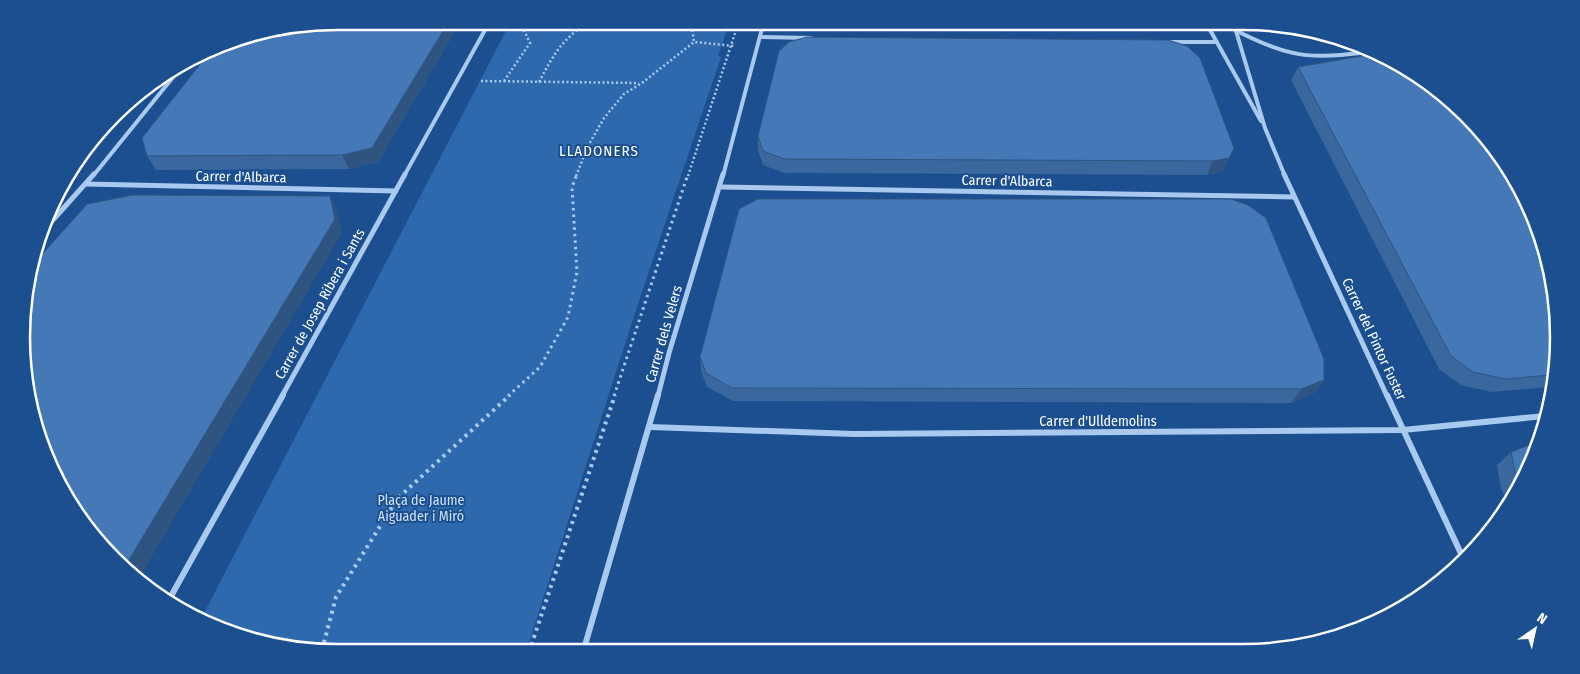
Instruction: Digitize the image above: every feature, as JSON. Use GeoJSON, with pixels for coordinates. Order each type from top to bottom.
{"type":"FeatureCollection","features":[{"type":"Feature","properties":{"kind":"street","name":"Carrer de Josep Ribera i Sants"},"geometry":{"type":"LineString","coordinates":[[171,595],[485,30]]}},
{"type":"Feature","properties":{"kind":"street","name":"Carrer dels Velers"},"geometry":{"type":"LineString","coordinates":[[585,644],[650,427],[668,353],[720,187],[762,30]]}},
{"type":"Feature","properties":{"kind":"street","name":"Carrer del Pintor Fuster"},"geometry":{"type":"LineString","coordinates":[[1209,30],[1265,128]]}},
{"type":"Feature","properties":{"kind":"street"},"geometry":{"type":"LineString","coordinates":[[1235,30],[1272,48],[1308,57],[1360,53]]}},
{"type":"Feature","properties":{"kind":"street","name":"Carrer del Pintor Fuster"},"geometry":{"type":"LineString","coordinates":[[1235,30],[1265,128],[1294,197],[1461,553]]}},
{"type":"Feature","properties":{"kind":"street"},"geometry":{"type":"LineString","coordinates":[[761,37],[818,38]]}},
{"type":"Feature","properties":{"kind":"street"},"geometry":{"type":"LineString","coordinates":[[1157,42],[1216,42]]}},
{"type":"Feature","properties":{"kind":"street"},"geometry":{"type":"LineString","coordinates":[[53,220],[86,184],[172,78]]}},
{"type":"Feature","properties":{"kind":"street","name":"Carrer d'Albarca"},"geometry":{"type":"LineString","coordinates":[[86,184],[396,191]]}},
{"type":"Feature","properties":{"kind":"street","name":"Carrer d'Albarca"},"geometry":{"type":"LineString","coordinates":[[720,187],[1294,197]]}},
{"type":"Feature","properties":{"kind":"street","name":"Carrer d'Ulldemolins"},"geometry":{"type":"LineString","coordinates":[[650,427],[854,434],[1403,430],[1540,417]]}},
{"type":"Feature","properties":{"kind":"path"},"geometry":{"type":"LineString","coordinates":[[504,81],[530,43],[525,30]]}},
{"type":"Feature","properties":{"kind":"path"},"geometry":{"type":"LineString","coordinates":[[539,82],[554,54],[568,36],[576,30]]}},
{"type":"Feature","properties":{"kind":"path"},"geometry":{"type":"LineString","coordinates":[[692,30],[694,42]]}},
{"type":"Feature","properties":{"kind":"path"},"geometry":{"type":"LineString","coordinates":[[532,644],[736,30]]}},
{"type":"Feature","properties":{"kind":"path"},"geometry":{"type":"LineString","coordinates":[[324,643],[336,597],[397,499],[540,367],[568,317],[577,272],[572,187],[588,146],[604,118],[624,94],[642,83],[694,42],[758,48]]}},
{"type":"Feature","properties":{"kind":"path"},"geometry":{"type":"LineString","coordinates":[[458,81],[642,83]]}},
{"type":"Feature","properties":{"kind":"green space","name":"Plaça de Jaume Aiguader i Miró"},"geometry":{"type":"Polygon","coordinates":[[[506,30],[727,30],[718,56],[721,57],[637,307],[529,644],[317,643],[258,634],[238,628],[204,613],[506,30]]]}},
{"type":"Feature","properties":{"kind":"building"},"geometry":{"type":"Polygon","coordinates":[[[444,30],[372,148],[342,155],[147,156],[142,138],[202,61],[238,46],[277,36],[317,31],[444,30]]]}},
{"type":"Feature","properties":{"kind":"building"},"geometry":{"type":"Polygon","coordinates":[[[807,37],[1168,40],[1187,46],[1200,58],[1234,148],[1229,158],[1213,161],[784,159],[763,151],[758,136],[779,51],[789,42],[807,37]]]}},
{"type":"Feature","properties":{"kind":"building"},"geometry":{"type":"Polygon","coordinates":[[[1365,55],[1396,71],[1430,93],[1460,120],[1487,150],[1518,201],[1534,238],[1540,258],[1549,317],[1550,337],[1547,375],[1505,379],[1473,372],[1451,356],[1298,67],[1365,55]]]}},
{"type":"Feature","properties":{"kind":"building"},"geometry":{"type":"Polygon","coordinates":[[[133,195],[330,196],[335,219],[128,561],[93,524],[71,491],[46,436],[40,416],[33,377],[30,337],[31,317],[41,256],[87,204],[133,195]]]}},
{"type":"Feature","properties":{"kind":"building"},"geometry":{"type":"Polygon","coordinates":[[[758,199],[1231,199],[1248,205],[1266,218],[1324,359],[1324,380],[1301,389],[732,388],[706,373],[700,357],[739,209],[758,199]]]}},
{"type":"Feature","properties":{"kind":"building"},"geometry":{"type":"Polygon","coordinates":[[[1531,444],[1516,476],[1516,476],[1511,452],[1531,444]]]}},
{"type":"Feature","properties":{"kind":"district","name":"LLADONERS"},"geometry":{"type":"Point","coordinates":[599,151]}}]}
